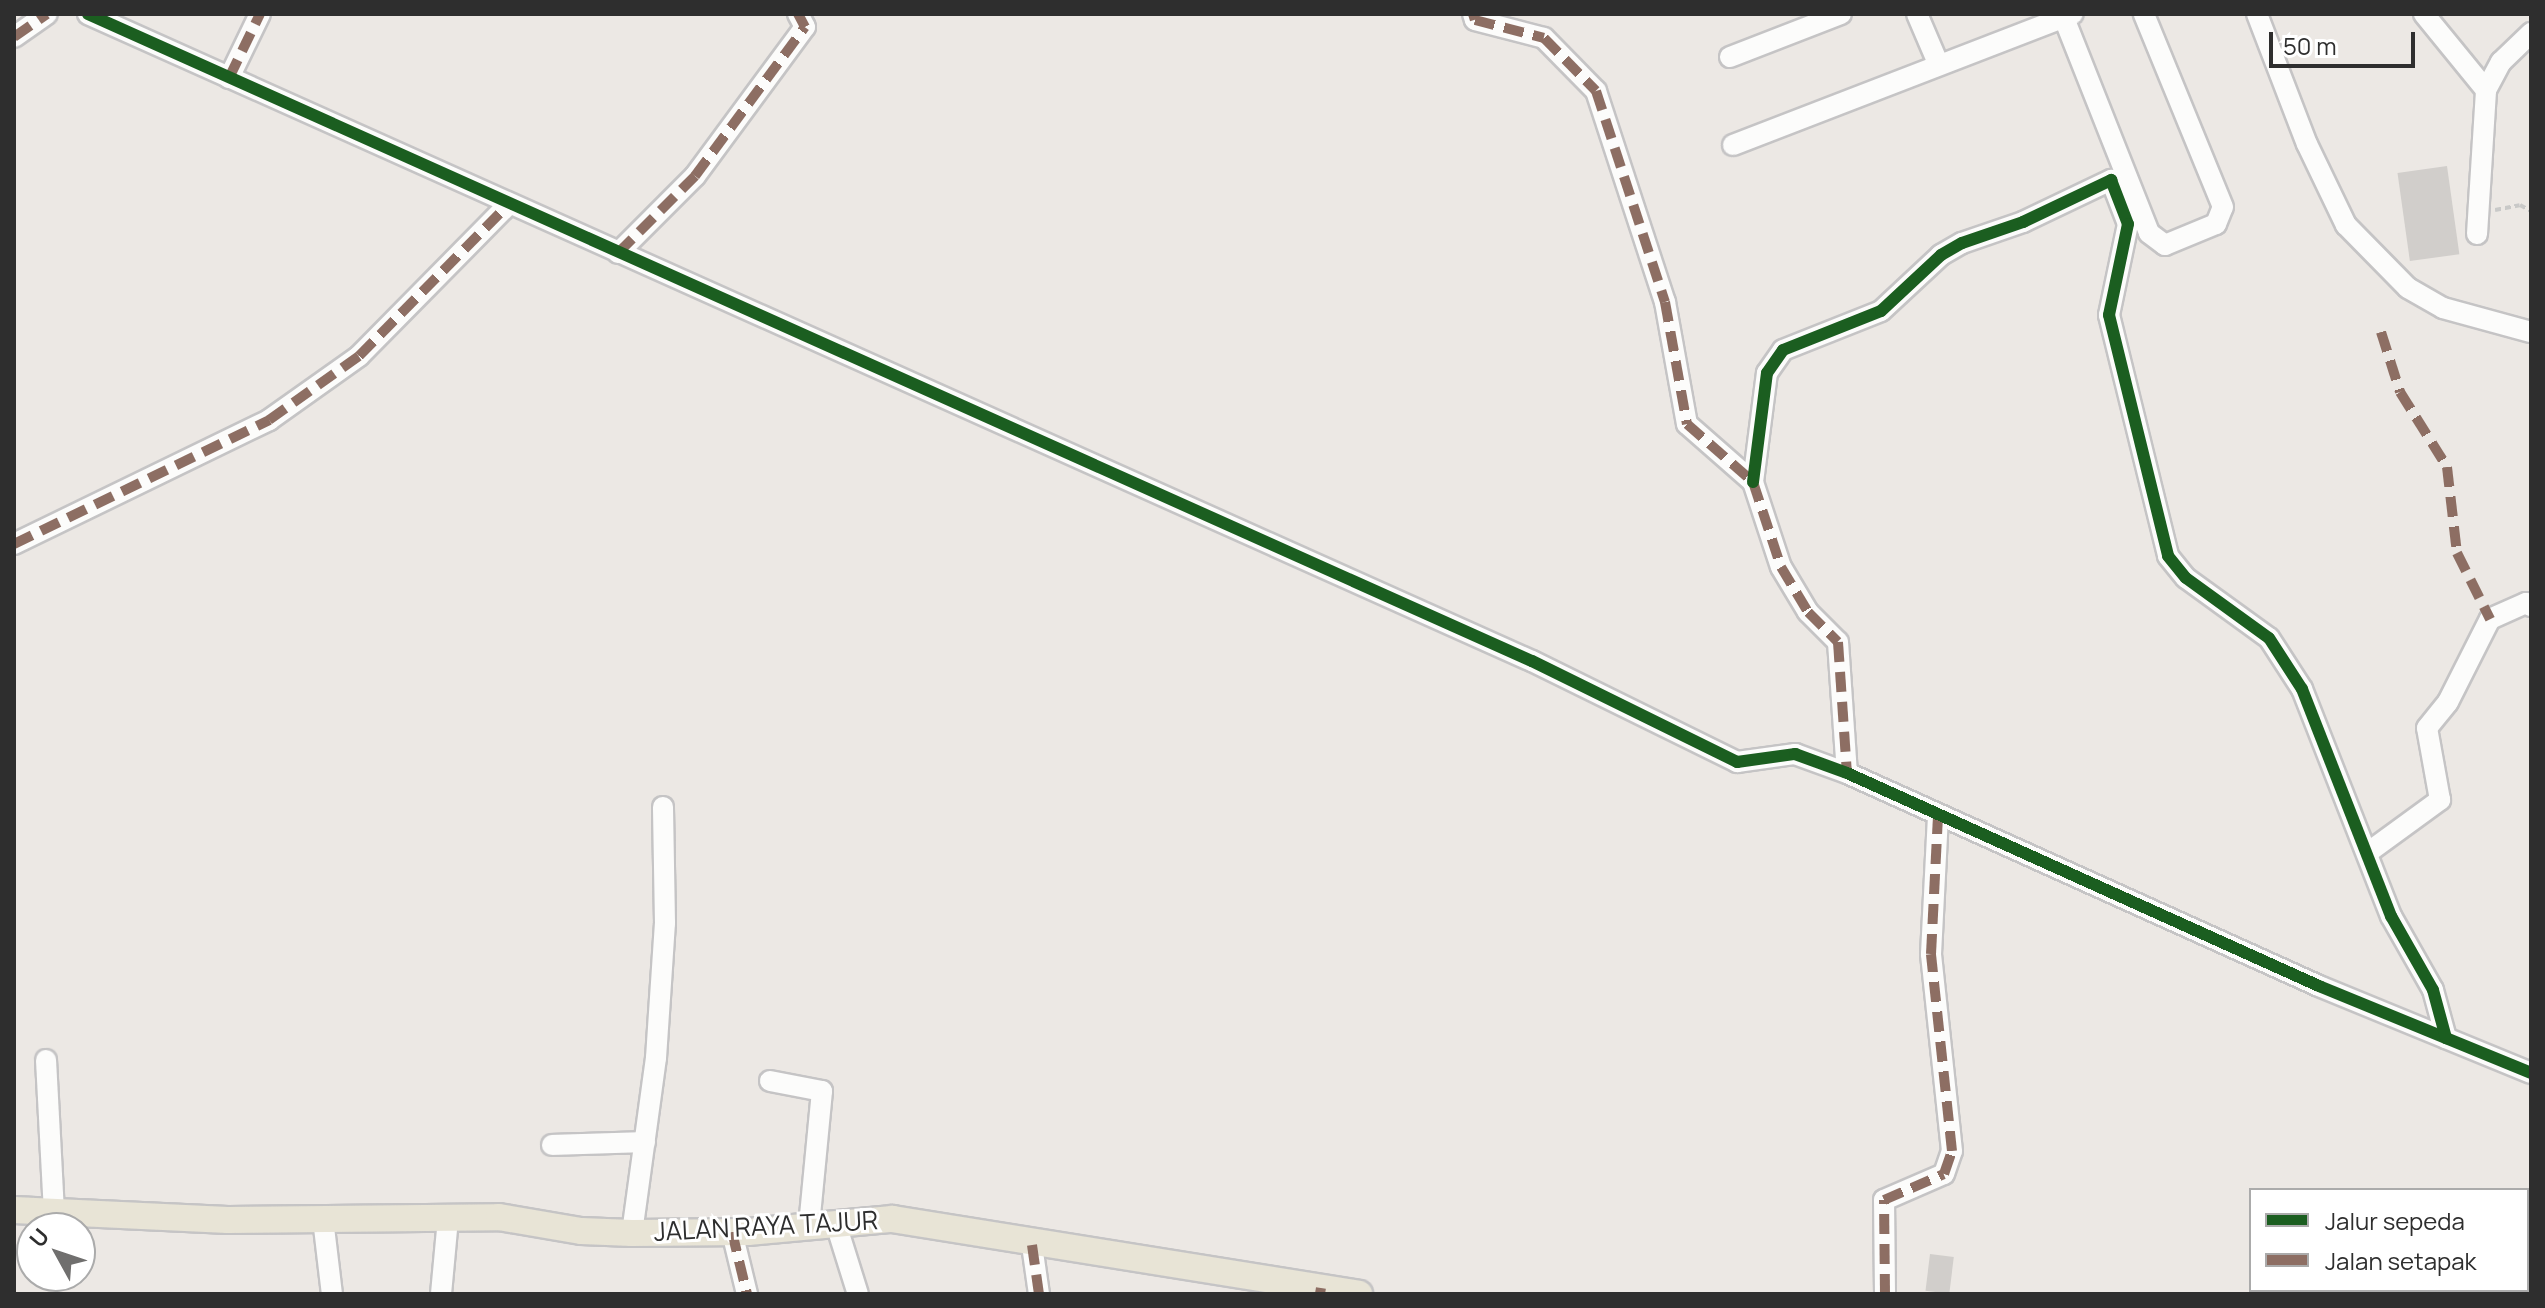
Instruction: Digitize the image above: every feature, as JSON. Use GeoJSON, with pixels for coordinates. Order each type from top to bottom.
{"type":"FeatureCollection","features":[{"type":"Feature","properties":{"kind":"main road","name":"JALAN RAYA TAJUR"},"geometry":{"type":"LineString","coordinates":[[14,1210],[54,1212]]}},
{"type":"Feature","properties":{"kind":"main road","name":"JALAN RAYA TAJUR"},"geometry":{"type":"LineString","coordinates":[[96,1213],[323,1219],[499,1217],[581,1231],[632,1233],[732,1232],[892,1219],[1032,1245],[1320,1291],[1359,1294]]}},
{"type":"Feature","properties":{"kind":"street"},"geometry":{"type":"LineString","coordinates":[[14,37],[47,14]]}},
{"type":"Feature","properties":{"kind":"street"},"geometry":{"type":"LineString","coordinates":[[88,14],[1532,661],[1737,762],[1795,754],[1847,773],[1938,816],[2531,1073]]}},
{"type":"Feature","properties":{"kind":"street"},"geometry":{"type":"LineString","coordinates":[[229,78],[260,14]]}},
{"type":"Feature","properties":{"kind":"street"},"geometry":{"type":"LineString","coordinates":[[618,253],[695,176],[805,27],[798,14]]}},
{"type":"Feature","properties":{"kind":"street"},"geometry":{"type":"LineString","coordinates":[[1473,14],[1475,20],[1544,38],[1596,91],[1665,302],[1680,408],[1706,443],[1753,482]]}},
{"type":"Feature","properties":{"kind":"street"},"geometry":{"type":"LineString","coordinates":[[1730,57],[1841,14]]}},
{"type":"Feature","properties":{"kind":"street"},"geometry":{"type":"LineString","coordinates":[[1917,14],[1938,63]]}},
{"type":"Feature","properties":{"kind":"street"},"geometry":{"type":"LineString","coordinates":[[1733,145],[1938,63],[2069,16],[2149,233],[2165,245],[2216,224],[2223,207],[2144,14]]}},
{"type":"Feature","properties":{"kind":"street"},"geometry":{"type":"LineString","coordinates":[[2257,14],[2312,156],[2346,225],[2408,288],[2443,308],[2531,332]]}},
{"type":"Feature","properties":{"kind":"street"},"geometry":{"type":"LineString","coordinates":[[2424,14],[2486,90]]}},
{"type":"Feature","properties":{"kind":"street"},"geometry":{"type":"LineString","coordinates":[[2477,234],[2481,212],[2486,90],[2501,62],[2531,33]]}},
{"type":"Feature","properties":{"kind":"street"},"geometry":{"type":"LineString","coordinates":[[1847,773],[1838,642],[1808,612],[1781,567],[1753,482],[1767,373],[1783,350],[1881,311],[1941,255],[1962,243],[2023,222],[2111,180],[2128,224],[2109,315],[2168,556],[2186,578],[2269,638],[2287,663],[2370,851],[2391,916],[2433,990],[2446,1038]]}},
{"type":"Feature","properties":{"kind":"street"},"geometry":{"type":"LineString","coordinates":[[14,544],[269,420],[359,356],[509,204]]}},
{"type":"Feature","properties":{"kind":"street"},"geometry":{"type":"LineString","coordinates":[[2370,851],[2440,800],[2427,728],[2448,702],[2490,619],[2526,603],[2531,606]]}},
{"type":"Feature","properties":{"kind":"street"},"geometry":{"type":"LineString","coordinates":[[632,1233],[645,1142],[665,923],[663,807]]}},
{"type":"Feature","properties":{"kind":"street"},"geometry":{"type":"LineString","coordinates":[[1885,1294],[1884,1200],[1944,1174],[1952,1151],[1931,954],[1938,816]]}},
{"type":"Feature","properties":{"kind":"street"},"geometry":{"type":"LineString","coordinates":[[46,1060],[54,1212]]}},
{"type":"Feature","properties":{"kind":"street"},"geometry":{"type":"LineString","coordinates":[[770,1081],[822,1091],[809,1225]]}},
{"type":"Feature","properties":{"kind":"street"},"geometry":{"type":"LineString","coordinates":[[552,1145],[645,1142]]}},
{"type":"Feature","properties":{"kind":"street"},"geometry":{"type":"LineString","coordinates":[[441,1294],[448,1218]]}},
{"type":"Feature","properties":{"kind":"street"},"geometry":{"type":"LineString","coordinates":[[323,1219],[332,1294]]}},
{"type":"Feature","properties":{"kind":"street"},"geometry":{"type":"LineString","coordinates":[[836,1224],[858,1294]]}},
{"type":"Feature","properties":{"kind":"street"},"geometry":{"type":"LineString","coordinates":[[732,1232],[747,1294]]}},
{"type":"Feature","properties":{"kind":"street"},"geometry":{"type":"LineString","coordinates":[[1032,1245],[1039,1294]]}},
{"type":"Feature","properties":{"kind":"path"},"geometry":{"type":"LineString","coordinates":[[2481,212],[2520,205],[2531,211]]}},
{"type":"Feature","properties":{"kind":"building"},"geometry":{"type":"Polygon","coordinates":[[[2447,166],[2459,254],[2410,261],[2397,173],[2447,166]]]}},
{"type":"Feature","properties":{"kind":"building"},"geometry":{"type":"Polygon","coordinates":[[[1930,1254],[1954,1257],[1949,1294],[1925,1291],[1930,1254]]]}},
{"type":"Feature","properties":{"kind":"marked path"},"geometry":{"type":"LineString","coordinates":[[14,37],[47,14]]}},
{"type":"Feature","properties":{"kind":"marked path"},"geometry":{"type":"LineString","coordinates":[[229,78],[260,14]]}},
{"type":"Feature","properties":{"kind":"marked path"},"geometry":{"type":"LineString","coordinates":[[618,253],[695,176],[805,27],[798,14]]}},
{"type":"Feature","properties":{"kind":"marked path"},"geometry":{"type":"LineString","coordinates":[[1473,14],[1475,20],[1544,38],[1596,91],[1665,302],[1687,424],[1753,482],[1781,567],[1808,612],[1838,642],[1847,773]]}},
{"type":"Feature","properties":{"kind":"marked path"},"geometry":{"type":"LineString","coordinates":[[14,544],[269,420],[359,356],[509,204]]}},
{"type":"Feature","properties":{"kind":"marked path"},"geometry":{"type":"LineString","coordinates":[[2381,332],[2400,392],[2447,467],[2457,553],[2490,619]]}},
{"type":"Feature","properties":{"kind":"marked path"},"geometry":{"type":"LineString","coordinates":[[1885,1294],[1884,1200],[1944,1174],[1952,1151],[1931,954],[1938,816]]}},
{"type":"Feature","properties":{"kind":"marked path"},"geometry":{"type":"LineString","coordinates":[[732,1232],[747,1294]]}},
{"type":"Feature","properties":{"kind":"marked path"},"geometry":{"type":"LineString","coordinates":[[1032,1245],[1039,1294]]}},
{"type":"Feature","properties":{"kind":"marked path"},"geometry":{"type":"LineString","coordinates":[[1320,1294],[1321,1288]]}},
{"type":"Feature","properties":{"kind":"cycle path"},"geometry":{"type":"LineString","coordinates":[[88,14],[1532,661],[1737,762],[1795,754],[1847,773],[2319,986],[2531,1073]]}},
{"type":"Feature","properties":{"kind":"cycle path"},"geometry":{"type":"LineString","coordinates":[[1753,482],[1767,373],[1783,350],[1881,311],[1941,255],[1962,243],[2023,222],[2111,180],[2128,224],[2109,315],[2168,556],[2186,578],[2269,638],[2302,689],[2391,916],[2433,990],[2446,1038]]}}]}
